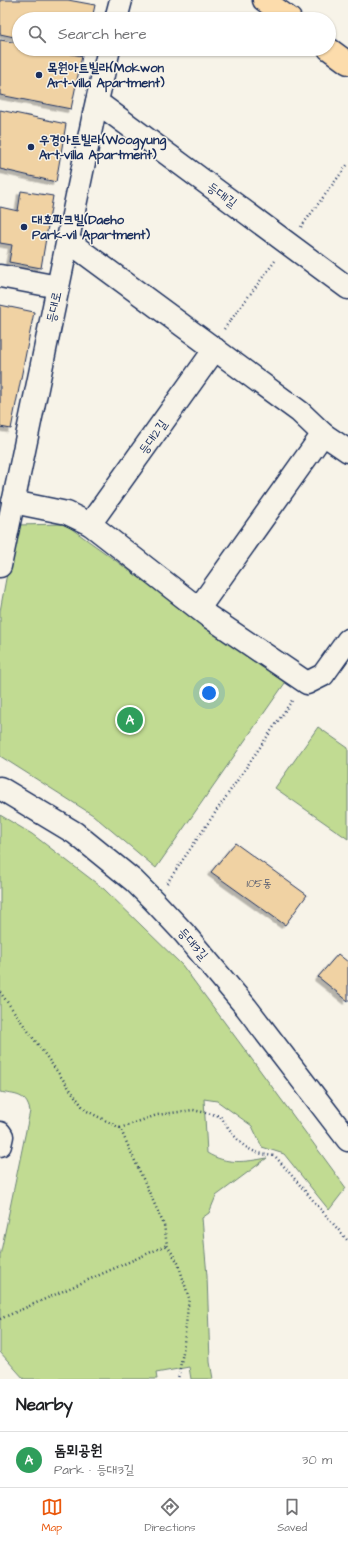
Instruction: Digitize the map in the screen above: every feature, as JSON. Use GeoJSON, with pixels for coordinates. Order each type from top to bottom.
{"type":"FeatureCollection","features":[{"type":"Feature","properties":{"kind":"main road"},"geometry":{"type":"LineString","coordinates":[[264,0],[280,12]]}},
{"type":"Feature","properties":{"kind":"main road"},"geometry":{"type":"LineString","coordinates":[[336,54],[348,63]]}},
{"type":"Feature","properties":{"kind":"street"},"geometry":{"type":"LineString","coordinates":[[118,12],[121,0]]}},
{"type":"Feature","properties":{"kind":"street","name":"등대로"},"geometry":{"type":"LineString","coordinates":[[0,566],[107,56]]}},
{"type":"Feature","properties":{"kind":"street","name":"등대1길"},"geometry":{"type":"LineString","coordinates":[[97,102],[348,288]]}},
{"type":"Feature","properties":{"kind":"street"},"geometry":{"type":"LineString","coordinates":[[68,241],[300,412],[323,434],[348,451]]}},
{"type":"Feature","properties":{"kind":"street"},"geometry":{"type":"LineString","coordinates":[[0,276],[58,287]]}},
{"type":"Feature","properties":{"kind":"street","name":"등대2길"},"geometry":{"type":"LineString","coordinates":[[90,524],[215,349]]}},
{"type":"Feature","properties":{"kind":"street"},"geometry":{"type":"LineString","coordinates":[[198,608],[323,434]]}},
{"type":"Feature","properties":{"kind":"street"},"geometry":{"type":"LineString","coordinates":[[13,502],[67,513],[90,524],[198,608],[304,682],[307,683],[323,675],[348,640]]}},
{"type":"Feature","properties":{"kind":"street","name":"등대3길"},"geometry":{"type":"LineString","coordinates":[[0,788],[75,833],[134,881],[154,901],[184,933],[246,1007],[348,1140]]}},
{"type":"Feature","properties":{"kind":"street"},"geometry":{"type":"LineString","coordinates":[[0,1133],[2,1136],[0,1145]]}},
{"type":"Feature","properties":{"kind":"path"},"geometry":{"type":"LineString","coordinates":[[154,901],[304,682]]}},
{"type":"Feature","properties":{"kind":"path"},"geometry":{"type":"LineString","coordinates":[[0,992],[85,1110],[120,1128],[164,1225],[167,1245],[178,1263],[189,1298],[183,1352],[178,1379]]}},
{"type":"Feature","properties":{"kind":"path"},"geometry":{"type":"LineString","coordinates":[[120,1128],[157,1115],[193,1110],[220,1116],[241,1144],[262,1154],[275,1156],[348,1242]]}},
{"type":"Feature","properties":{"kind":"path"},"geometry":{"type":"LineString","coordinates":[[0,1319],[167,1245]]}},
{"type":"Feature","properties":{"kind":"green space"},"geometry":{"type":"Polygon","coordinates":[[[65,524],[285,683],[156,868],[93,815],[0,756],[0,611],[16,525],[65,524]]]}},
{"type":"Feature","properties":{"kind":"green space"},"geometry":{"type":"Polygon","coordinates":[[[318,727],[348,748],[348,839],[275,788],[318,727]]]}},
{"type":"Feature","properties":{"kind":"green space"},"geometry":{"type":"Polygon","coordinates":[[[0,815],[32,834],[104,889],[182,965],[346,1188],[329,1210],[284,1154],[262,1147],[252,1126],[217,1101],[204,1099],[207,1153],[214,1157],[236,1162],[267,1158],[216,1196],[209,1213],[202,1218],[207,1276],[210,1362],[213,1379],[191,1379],[189,1367],[156,1373],[157,1379],[24,1379],[0,1352],[0,1256],[30,1111],[26,1101],[23,1098],[0,1092],[0,815]]]}},
{"type":"Feature","properties":{"kind":"building"},"geometry":{"type":"Polygon","coordinates":[[[0,0],[68,0],[95,5],[94,12],[12,12],[12,37],[0,34],[0,0]]]}},
{"type":"Feature","properties":{"kind":"building","name":"목원아트빌라(Mokwon Art-villa Apartment)"},"geometry":{"type":"Polygon","coordinates":[[[0,40],[12,42],[12,56],[82,56],[71,109],[0,95],[0,40]]]}},
{"type":"Feature","properties":{"kind":"building","name":"우경아트빌라(Woogyung Art-villa Apartment)"},"geometry":{"type":"Polygon","coordinates":[[[0,110],[66,124],[56,182],[0,169],[0,110]]]}},
{"type":"Feature","properties":{"kind":"building","name":"대호파크빌(Daeho Park-vil Apartment)"},"geometry":{"type":"Polygon","coordinates":[[[21,191],[53,196],[41,268],[9,262],[12,245],[0,243],[0,207],[18,211],[21,191]]]}},
{"type":"Feature","properties":{"kind":"building"},"geometry":{"type":"Polygon","coordinates":[[[0,305],[34,312],[11,429],[0,427],[0,305]]]}},
{"type":"Feature","properties":{"kind":"building"},"geometry":{"type":"Polygon","coordinates":[[[235,843],[307,895],[285,925],[211,872],[235,843]]]}},
{"type":"Feature","properties":{"kind":"building"},"geometry":{"type":"Polygon","coordinates":[[[338,954],[348,962],[348,1001],[318,977],[338,954]]]}},
{"type":"Feature","properties":{"kind":"place","name":"목원아트빌라(Mokwon Art-villa Apartment)"},"geometry":{"type":"Point","coordinates":[39,75]}},
{"type":"Feature","properties":{"kind":"place","name":"우경아트빌라(Woogyung Art-villa Apartment)"},"geometry":{"type":"Point","coordinates":[31,147]}},
{"type":"Feature","properties":{"kind":"place","name":"대호파크빌(Daeho Park-vil Apartment)"},"geometry":{"type":"Point","coordinates":[24,227]}},
{"type":"Feature","properties":{"kind":"place","name":"돔뫼공원"},"geometry":{"type":"Point","coordinates":[130,720]}}]}
